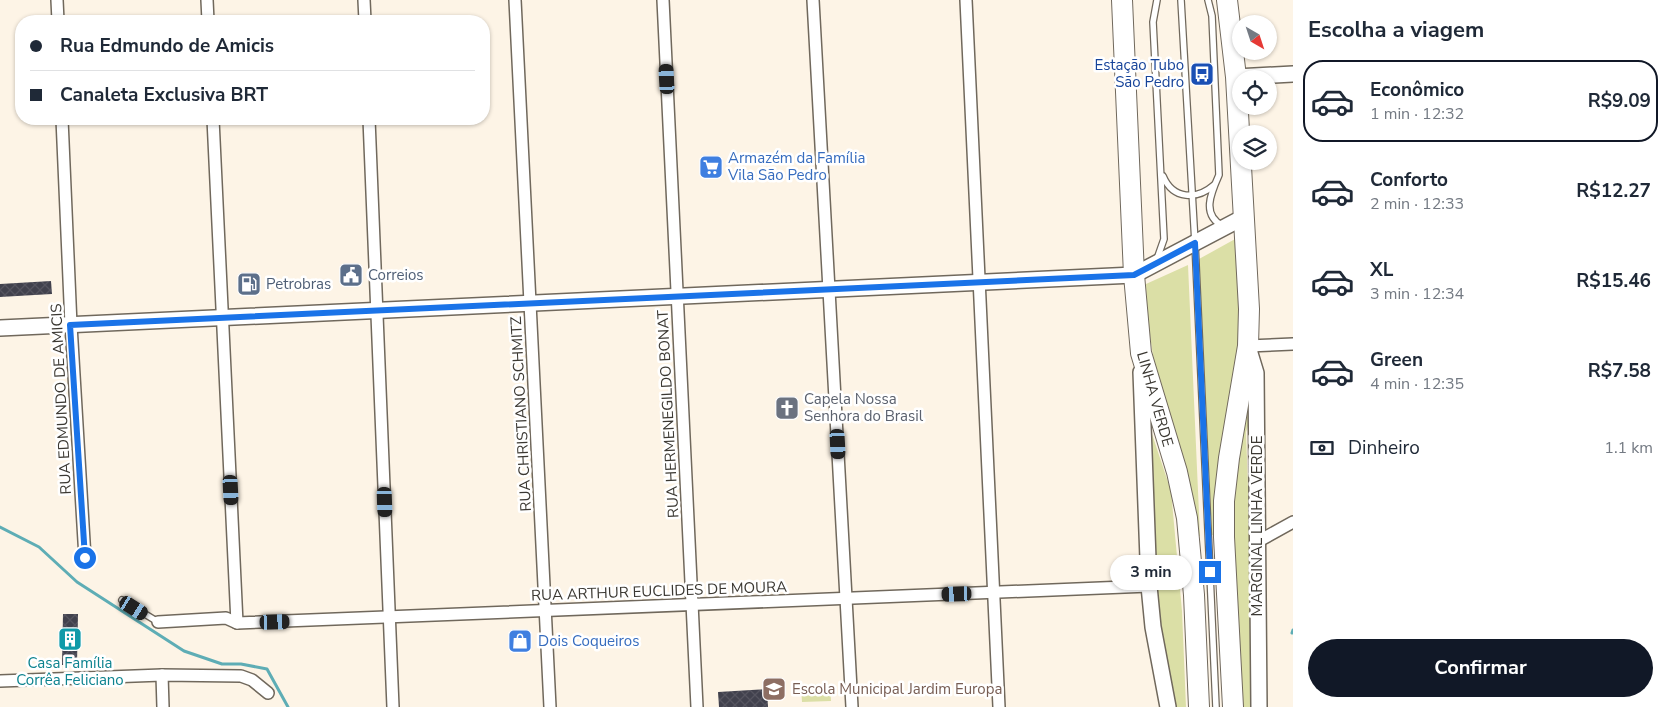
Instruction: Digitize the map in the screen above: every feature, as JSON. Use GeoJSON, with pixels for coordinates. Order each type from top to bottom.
{"type":"FeatureCollection","features":[{"type":"Feature","properties":{"kind":"highway","name":"LINHA VERDE"},"geometry":{"type":"LineString","coordinates":[[1122,0],[1134,275],[1141,353],[1177,472],[1186,518],[1194,595],[1199,707]]}},
{"type":"Feature","properties":{"kind":"highway"},"geometry":{"type":"LineString","coordinates":[[1219,4],[1234,70]]}},
{"type":"Feature","properties":{"kind":"highway"},"geometry":{"type":"LineString","coordinates":[[1233,707],[1224,537],[1224,501],[1230,450],[1248,346],[1250,309],[1238,115]]}},
{"type":"Feature","properties":{"kind":"main road"},"geometry":{"type":"LineString","coordinates":[[1277,75],[1293,74]]}},
{"type":"Feature","properties":{"kind":"main road"},"geometry":{"type":"LineString","coordinates":[[0,328],[1134,275],[1244,217]]}},
{"type":"Feature","properties":{"kind":"main road","name":"MARGINAL LINHA VERDE"},"geometry":{"type":"LineString","coordinates":[[1248,346],[1256,373],[1259,707]]}},
{"type":"Feature","properties":{"kind":"main road"},"geometry":{"type":"LineString","coordinates":[[1141,353],[1149,586],[1153,627],[1168,707]]}},
{"type":"Feature","properties":{"kind":"street"},"geometry":{"type":"LineString","coordinates":[[58,0],[58,15]]}},
{"type":"Feature","properties":{"kind":"street"},"geometry":{"type":"LineString","coordinates":[[207,0],[208,15]]}},
{"type":"Feature","properties":{"kind":"street"},"geometry":{"type":"LineString","coordinates":[[364,0],[365,15]]}},
{"type":"Feature","properties":{"kind":"street","name":"RUA CHRISTIANO SCHMITZ"},"geometry":{"type":"LineString","coordinates":[[516,0],[550,707]]}},
{"type":"Feature","properties":{"kind":"street","name":"RUA HERMENEGILDO BONAT"},"geometry":{"type":"LineString","coordinates":[[663,0],[697,707]]}},
{"type":"Feature","properties":{"kind":"street"},"geometry":{"type":"LineString","coordinates":[[813,0],[852,707]]}},
{"type":"Feature","properties":{"kind":"street"},"geometry":{"type":"LineString","coordinates":[[966,0],[999,707]]}},
{"type":"Feature","properties":{"kind":"street","name":"RUA EDMUNDO DE AMICIS"},"geometry":{"type":"LineString","coordinates":[[62,125],[70,325],[85,558]]}},
{"type":"Feature","properties":{"kind":"street"},"geometry":{"type":"LineString","coordinates":[[213,125],[237,624]]}},
{"type":"Feature","properties":{"kind":"street"},"geometry":{"type":"LineString","coordinates":[[369,125],[394,707]]}},
{"type":"Feature","properties":{"kind":"street"},"geometry":{"type":"LineString","coordinates":[[1248,346],[1293,344]]}},
{"type":"Feature","properties":{"kind":"street"},"geometry":{"type":"LineString","coordinates":[[1257,542],[1293,522]]}},
{"type":"Feature","properties":{"kind":"street","name":"RUA ARTHUR EUCLIDES DE MOURA"},"geometry":{"type":"LineString","coordinates":[[158,622],[226,618],[237,624],[1149,586]]}},
{"type":"Feature","properties":{"kind":"street"},"geometry":{"type":"LineString","coordinates":[[162,675],[163,707]]}},
{"type":"Feature","properties":{"kind":"street"},"geometry":{"type":"LineString","coordinates":[[0,681],[162,675],[241,676],[252,680],[268,694]]}},
{"type":"Feature","properties":{"kind":"lane"},"geometry":{"type":"LineString","coordinates":[[1181,0],[1195,243],[1216,707]]}},
{"type":"Feature","properties":{"kind":"lane"},"geometry":{"type":"LineString","coordinates":[[1207,0],[1219,4],[1219,175],[1210,198],[1210,211],[1215,222],[1225,228]]}},
{"type":"Feature","properties":{"kind":"lane"},"geometry":{"type":"LineString","coordinates":[[1155,264],[1164,239],[1153,22],[1157,2]]}},
{"type":"Feature","properties":{"kind":"lane"},"geometry":{"type":"LineString","coordinates":[[1161,169],[1168,186],[1175,192],[1192,197],[1205,193],[1215,184]]}},
{"type":"Feature","properties":{"kind":"lane"},"geometry":{"type":"LineString","coordinates":[[122,600],[158,622]]}},
{"type":"Feature","properties":{"kind":"green space"},"geometry":{"type":"Polygon","coordinates":[[[1237,238],[1241,330],[1216,535],[1212,535],[1199,259],[1237,238]]]}},
{"type":"Feature","properties":{"kind":"green space"},"geometry":{"type":"Polygon","coordinates":[[[1188,265],[1200,536],[1196,536],[1157,380],[1148,316],[1146,284],[1188,265]]]}},
{"type":"Feature","properties":{"kind":"green space"},"geometry":{"type":"Polygon","coordinates":[[[1252,385],[1249,423],[1246,432],[1253,627],[1252,707],[1240,707],[1232,538],[1237,466],[1252,385]]]}},
{"type":"Feature","properties":{"kind":"green space"},"geometry":{"type":"Polygon","coordinates":[[[1151,431],[1171,491],[1182,611],[1186,707],[1176,707],[1163,645],[1155,579],[1151,431]]]}},
{"type":"Feature","properties":{"kind":"green space"},"geometry":{"type":"Polygon","coordinates":[[[830,684],[831,701],[802,702],[801,685],[830,684]]]}},
{"type":"Feature","properties":{"kind":"building"},"geometry":{"type":"Polygon","coordinates":[[[51,281],[52,294],[0,297],[0,284],[51,281]]]}},
{"type":"Feature","properties":{"kind":"building","name":"Casa Família Corrêa Feliciano"},"geometry":{"type":"Polygon","coordinates":[[[63,614],[78,614],[77,664],[62,665],[63,614]]]}},
{"type":"Feature","properties":{"kind":"building"},"geometry":{"type":"Polygon","coordinates":[[[767,689],[768,707],[719,707],[718,692],[767,689]]]}},
{"type":"Feature","properties":{"kind":"waterway"},"geometry":{"type":"LineString","coordinates":[[0,527],[39,547],[77,582],[184,651],[222,664],[241,664],[267,669],[288,707]]}},
{"type":"Feature","properties":{"kind":"place","name":"Estação Tubo São Pedro"},"geometry":{"type":"Point","coordinates":[1202,74]}},
{"type":"Feature","properties":{"kind":"place","name":"Armazém da Família Vila São Pedro"},"geometry":{"type":"Point","coordinates":[711,167]}},
{"type":"Feature","properties":{"kind":"place","name":"Correios"},"geometry":{"type":"Point","coordinates":[351,275]}},
{"type":"Feature","properties":{"kind":"place","name":"Petrobras"},"geometry":{"type":"Point","coordinates":[249,284]}},
{"type":"Feature","properties":{"kind":"place","name":"Capela Nossa Senhora do Brasil"},"geometry":{"type":"Point","coordinates":[787,408]}},
{"type":"Feature","properties":{"kind":"place","name":"Casa Família Corrêa Feliciano"},"geometry":{"type":"Point","coordinates":[70,639]}},
{"type":"Feature","properties":{"kind":"place","name":"Dois Coqueiros"},"geometry":{"type":"Point","coordinates":[520,641]}},
{"type":"Feature","properties":{"kind":"place","name":"Escola Municipal Jardim Europa"},"geometry":{"type":"Point","coordinates":[774,689]}},
{"type":"Feature","properties":{"kind":"route"},"geometry":{"type":"LineString","coordinates":[[85,558],[70,325],[1134,275],[1195,243],[1210,572]]}}]}
